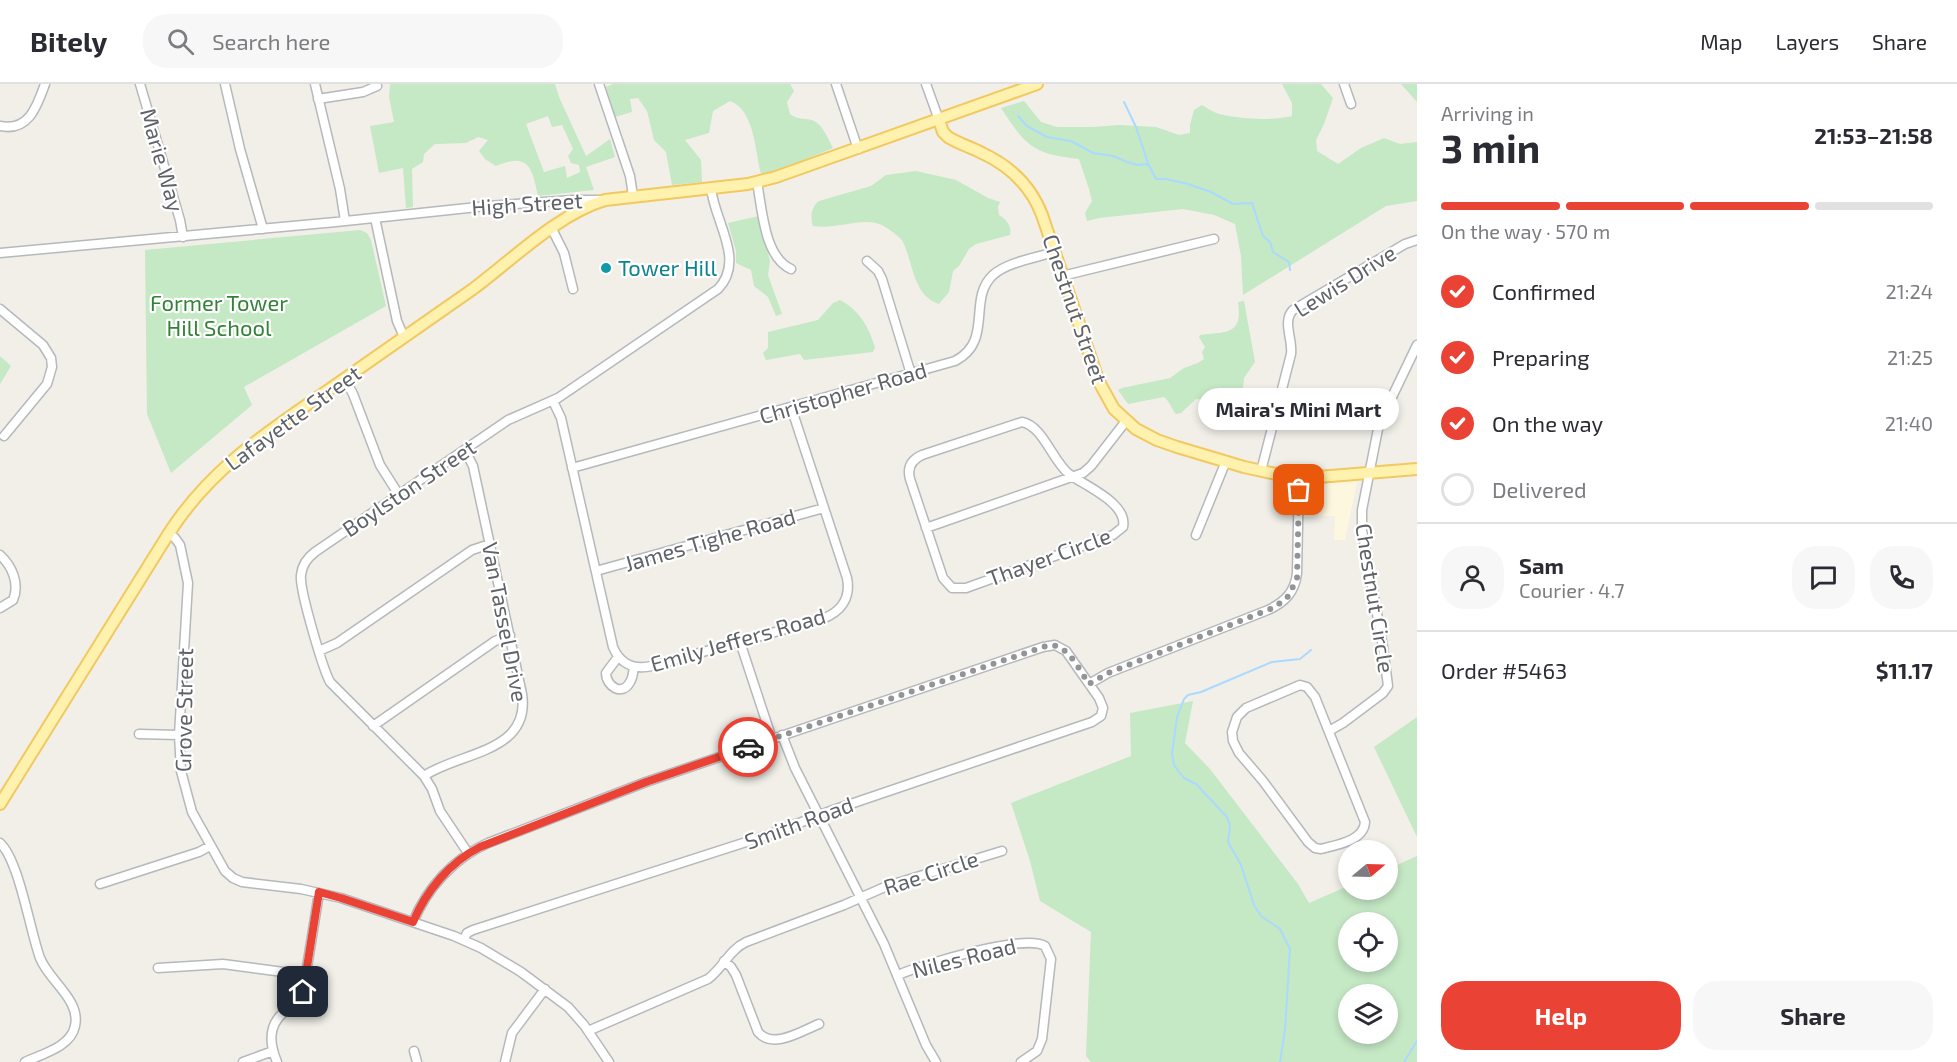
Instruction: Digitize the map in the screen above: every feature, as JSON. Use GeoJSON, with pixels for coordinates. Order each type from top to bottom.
{"type":"FeatureCollection","features":[{"type":"Feature","properties":{"kind":"main road","name":"High Street"},"geometry":{"type":"LineString","coordinates":[[605,200],[757,182],[858,149],[1037,84]]}},
{"type":"Feature","properties":{"kind":"main road","name":"Chestnut Street"},"geometry":{"type":"LineString","coordinates":[[939,120],[943,132],[950,138],[1000,163],[1025,185],[1038,205],[1099,382],[1111,405],[1126,421],[1157,440],[1261,471],[1299,477],[1417,469]]}},
{"type":"Feature","properties":{"kind":"main road","name":"Lafayette Street"},"geometry":{"type":"LineString","coordinates":[[0,804],[169,533],[194,500],[231,461],[258,439],[477,285],[565,219],[605,200]]}},
{"type":"Feature","properties":{"kind":"street"},"geometry":{"type":"LineString","coordinates":[[0,126],[14,126],[30,117],[45,84]]}},
{"type":"Feature","properties":{"kind":"street","name":"Marie Way"},"geometry":{"type":"LineString","coordinates":[[140,84],[183,237]]}},
{"type":"Feature","properties":{"kind":"street"},"geometry":{"type":"LineString","coordinates":[[225,84],[240,149],[263,229]]}},
{"type":"Feature","properties":{"kind":"street"},"geometry":{"type":"LineString","coordinates":[[315,84],[345,221]]}},
{"type":"Feature","properties":{"kind":"street"},"geometry":{"type":"LineString","coordinates":[[598,84],[628,170],[633,196]]}},
{"type":"Feature","properties":{"kind":"street"},"geometry":{"type":"LineString","coordinates":[[836,84],[858,149]]}},
{"type":"Feature","properties":{"kind":"street"},"geometry":{"type":"LineString","coordinates":[[926,84],[939,120]]}},
{"type":"Feature","properties":{"kind":"street"},"geometry":{"type":"LineString","coordinates":[[1344,84],[1351,104]]}},
{"type":"Feature","properties":{"kind":"street"},"geometry":{"type":"LineString","coordinates":[[318,99],[363,92],[377,86]]}},
{"type":"Feature","properties":{"kind":"street"},"geometry":{"type":"LineString","coordinates":[[757,182],[774,255],[780,263],[790,269]]}},
{"type":"Feature","properties":{"kind":"street","name":"Boylston Street"},"geometry":{"type":"LineString","coordinates":[[468,853],[440,811],[432,789],[424,776],[330,682],[319,651],[302,585],[301,576],[304,563],[315,552],[513,417],[553,401],[721,286],[728,273],[730,259],[712,200],[711,188]]}},
{"type":"Feature","properties":{"kind":"street","name":"High Street"},"geometry":{"type":"LineString","coordinates":[[0,253],[556,201],[605,200]]}},
{"type":"Feature","properties":{"kind":"street"},"geometry":{"type":"LineString","coordinates":[[556,201],[565,219]]}},
{"type":"Feature","properties":{"kind":"street"},"geometry":{"type":"LineString","coordinates":[[375,218],[397,321],[404,337]]}},
{"type":"Feature","properties":{"kind":"street"},"geometry":{"type":"LineString","coordinates":[[552,229],[564,253],[573,290]]}},
{"type":"Feature","properties":{"kind":"street"},"geometry":{"type":"LineString","coordinates":[[1062,276],[1214,238]]}},
{"type":"Feature","properties":{"kind":"street","name":"Lewis Drive"},"geometry":{"type":"LineString","coordinates":[[1261,471],[1292,354],[1287,320],[1290,312],[1405,244],[1417,240]]}},
{"type":"Feature","properties":{"kind":"street","name":"Christopher Road"},"geometry":{"type":"LineString","coordinates":[[573,468],[955,361],[972,348],[978,332],[984,288],[995,273],[1054,252]]}},
{"type":"Feature","properties":{"kind":"street"},"geometry":{"type":"LineString","coordinates":[[867,261],[878,271],[882,279],[911,374]]}},
{"type":"Feature","properties":{"kind":"street"},"geometry":{"type":"LineString","coordinates":[[0,309],[43,345],[51,358],[52,367],[47,384],[3,436]]}},
{"type":"Feature","properties":{"kind":"street"},"geometry":{"type":"LineString","coordinates":[[1370,473],[1377,430],[1417,345]]}},
{"type":"Feature","properties":{"kind":"street"},"geometry":{"type":"LineString","coordinates":[[345,379],[352,390],[380,465],[399,495]]}},
{"type":"Feature","properties":{"kind":"street"},"geometry":{"type":"LineString","coordinates":[[1281,395],[1301,399],[1370,404],[1386,408]]}},
{"type":"Feature","properties":{"kind":"street","name":"Emily Jeffers Road"},"geometry":{"type":"LineString","coordinates":[[553,401],[561,418],[612,643],[618,657],[634,667],[652,666],[827,617],[839,610],[844,603],[848,582],[790,407]]}},
{"type":"Feature","properties":{"kind":"street"},"geometry":{"type":"LineString","coordinates":[[926,528],[1073,477],[1088,469],[1126,421]]}},
{"type":"Feature","properties":{"kind":"street","name":"Thayer Circle"},"geometry":{"type":"LineString","coordinates":[[1025,423],[1036,430],[1060,466],[1120,510],[1124,521],[1122,530],[1103,539],[959,589],[949,586],[945,581],[926,528],[909,472],[914,460],[922,455],[1015,424],[1025,423]]}},
{"type":"Feature","properties":{"kind":"street","name":"Van Tassel Drive"},"geometry":{"type":"LineString","coordinates":[[424,776],[440,767],[498,745],[515,729],[521,716],[523,703],[472,462],[465,450]]}},
{"type":"Feature","properties":{"kind":"street"},"geometry":{"type":"LineString","coordinates":[[1196,535],[1226,461]]}},
{"type":"Feature","properties":{"kind":"street","name":"Chestnut Circle"},"geometry":{"type":"LineString","coordinates":[[1329,731],[1383,693],[1388,683],[1362,525],[1362,510],[1370,473]]}},
{"type":"Feature","properties":{"kind":"street"},"geometry":{"type":"LineString","coordinates":[[413,922],[421,906],[438,883],[453,865],[468,853],[633,787],[1049,645],[1066,651],[1089,684],[1108,673],[1268,610],[1287,598],[1294,588],[1297,573],[1299,477]]}},
{"type":"Feature","properties":{"kind":"street","name":"James Tighe Road"},"geometry":{"type":"LineString","coordinates":[[596,571],[824,508]]}},
{"type":"Feature","properties":{"kind":"street","name":"Grove Street"},"geometry":{"type":"LineString","coordinates":[[169,533],[180,545],[188,583],[179,735],[179,755],[184,788],[192,812],[223,867],[237,880],[319,892],[464,939],[506,962],[567,1007],[588,1031],[609,1062]]}},
{"type":"Feature","properties":{"kind":"street"},"geometry":{"type":"LineString","coordinates":[[319,651],[337,643],[476,548],[490,544]]}},
{"type":"Feature","properties":{"kind":"street"},"geometry":{"type":"LineString","coordinates":[[0,555],[10,566],[16,590],[13,600],[0,608]]}},
{"type":"Feature","properties":{"kind":"street"},"geometry":{"type":"LineString","coordinates":[[373,726],[495,641],[510,635]]}},
{"type":"Feature","properties":{"kind":"street"},"geometry":{"type":"LineString","coordinates":[[740,642],[772,739]]}},
{"type":"Feature","properties":{"kind":"street"},"geometry":{"type":"LineString","coordinates":[[618,657],[607,671],[607,680],[612,687],[619,689],[628,686],[634,667]]}},
{"type":"Feature","properties":{"kind":"street","name":"Smith Road"},"geometry":{"type":"LineString","coordinates":[[464,939],[467,933],[473,930],[757,839],[1092,722],[1099,718],[1102,708],[1099,698],[1089,684]]}},
{"type":"Feature","properties":{"kind":"street"},"geometry":{"type":"LineString","coordinates":[[1300,685],[1312,691],[1329,731],[1364,816],[1365,826],[1364,831],[1357,837],[1318,849],[1308,842],[1263,781],[1239,753],[1233,741],[1232,732],[1235,720],[1246,708],[1300,685]]}},
{"type":"Feature","properties":{"kind":"street"},"geometry":{"type":"LineString","coordinates":[[139,734],[179,735]]}},
{"type":"Feature","properties":{"kind":"street","name":"Niles Road"},"geometry":{"type":"LineString","coordinates":[[782,735],[795,768],[898,975],[932,1061]]}},
{"type":"Feature","properties":{"kind":"street"},"geometry":{"type":"LineString","coordinates":[[0,843],[11,858],[42,963],[68,999],[76,1016],[74,1030],[66,1041],[25,1062]]}},
{"type":"Feature","properties":{"kind":"street"},"geometry":{"type":"LineString","coordinates":[[99,884],[199,852],[210,846]]}},
{"type":"Feature","properties":{"kind":"street","name":"Rae Circle"},"geometry":{"type":"LineString","coordinates":[[588,1031],[699,984],[713,975],[742,944],[887,886],[1002,851]]}},
{"type":"Feature","properties":{"kind":"street"},"geometry":{"type":"LineString","coordinates":[[277,1062],[271,1037],[275,1023],[301,996],[319,892]]}},
{"type":"Feature","properties":{"kind":"street","name":"Niles Road"},"geometry":{"type":"LineString","coordinates":[[898,975],[1000,946],[1035,942],[1045,946],[1051,959],[1041,1043],[1035,1053],[1021,1062]]}},
{"type":"Feature","properties":{"kind":"street"},"geometry":{"type":"LineString","coordinates":[[724,962],[736,975],[758,1032],[765,1038],[779,1039],[819,1024]]}},
{"type":"Feature","properties":{"kind":"street"},"geometry":{"type":"LineString","coordinates":[[158,968],[223,964],[306,975]]}},
{"type":"Feature","properties":{"kind":"street"},"geometry":{"type":"LineString","coordinates":[[506,1062],[508,1042],[512,1033],[545,989]]}},
{"type":"Feature","properties":{"kind":"street"},"geometry":{"type":"LineString","coordinates":[[243,1062],[273,1050]]}},
{"type":"Feature","properties":{"kind":"street"},"geometry":{"type":"LineString","coordinates":[[414,1051],[417,1062]]}},
{"type":"Feature","properties":{"kind":"shaded area"},"geometry":{"type":"Polygon","coordinates":[[[1357,482],[1345,540],[1334,540],[1335,516],[1303,517],[1304,491],[1312,484],[1357,482]]]}},
{"type":"Feature","properties":{"kind":"green space"},"geometry":{"type":"Polygon","coordinates":[[[390,84],[555,84],[586,156],[610,139],[615,157],[586,167],[594,190],[538,196],[534,178],[527,165],[516,161],[496,166],[485,159],[479,151],[488,140],[478,137],[466,143],[435,144],[424,154],[423,162],[412,169],[413,207],[406,208],[403,168],[379,173],[370,126],[394,122],[389,97],[390,84]],[[548,116],[526,124],[544,172],[565,166],[567,178],[580,172],[579,165],[571,163],[568,156],[573,149],[562,125],[552,127],[548,116]]]}},
{"type":"Feature","properties":{"kind":"green space"},"geometry":{"type":"Polygon","coordinates":[[[613,84],[790,84],[794,91],[787,102],[790,114],[820,125],[833,148],[788,167],[761,174],[749,122],[745,113],[730,101],[713,111],[709,133],[685,140],[701,160],[702,182],[672,185],[666,152],[654,140],[647,111],[638,98],[630,99],[632,112],[615,117],[606,87],[613,84]]]}},
{"type":"Feature","properties":{"kind":"green space"},"geometry":{"type":"Polygon","coordinates":[[[1282,84],[1321,84],[1333,98],[1316,140],[1317,151],[1338,164],[1361,148],[1384,138],[1400,144],[1417,142],[1417,201],[1386,206],[1243,295],[1241,256],[1235,224],[1214,215],[1183,209],[1087,221],[1085,213],[1092,201],[1079,159],[1050,154],[1032,146],[1024,140],[1001,108],[1024,101],[1041,122],[1057,127],[1119,125],[1156,127],[1179,135],[1190,133],[1194,110],[1202,105],[1219,114],[1236,117],[1266,119],[1292,116],[1292,103],[1282,84]]]}},
{"type":"Feature","properties":{"kind":"green space"},"geometry":{"type":"Polygon","coordinates":[[[1401,84],[1417,84],[1417,102],[1401,84]]]}},
{"type":"Feature","properties":{"kind":"green space"},"geometry":{"type":"Polygon","coordinates":[[[916,171],[956,180],[1000,202],[999,215],[1010,229],[1010,235],[976,244],[969,249],[959,266],[953,271],[949,292],[939,304],[924,294],[915,278],[903,242],[884,226],[858,222],[822,227],[813,226],[812,223],[813,209],[819,201],[871,186],[886,175],[916,171]]]}},
{"type":"Feature","properties":{"kind":"green space"},"geometry":{"type":"Polygon","coordinates":[[[759,216],[770,261],[768,275],[782,314],[776,316],[768,297],[754,286],[751,270],[736,263],[736,251],[728,223],[759,216]]]}},
{"type":"Feature","properties":{"kind":"green space","name":"Former Tower Hill School"},"geometry":{"type":"Polygon","coordinates":[[[360,230],[367,233],[371,240],[386,306],[244,387],[252,405],[171,473],[147,414],[145,250],[360,230]]]}},
{"type":"Feature","properties":{"kind":"green space"},"geometry":{"type":"Polygon","coordinates":[[[840,300],[853,309],[862,320],[875,347],[873,352],[804,360],[800,354],[766,360],[763,353],[768,348],[768,332],[818,320],[833,303],[840,300]]]}},
{"type":"Feature","properties":{"kind":"green space"},"geometry":{"type":"Polygon","coordinates":[[[1244,301],[1255,362],[1244,378],[1242,398],[1231,403],[1196,399],[1181,413],[1176,414],[1164,397],[1128,404],[1118,390],[1170,378],[1184,368],[1204,359],[1202,352],[1205,347],[1200,335],[1231,330],[1238,321],[1238,302],[1244,301]]]}},
{"type":"Feature","properties":{"kind":"green space"},"geometry":{"type":"Polygon","coordinates":[[[0,356],[11,366],[0,384],[0,356]]]}},
{"type":"Feature","properties":{"kind":"green space"},"geometry":{"type":"Polygon","coordinates":[[[1193,701],[1185,743],[1210,769],[1298,884],[1309,903],[1338,890],[1338,900],[1398,900],[1398,865],[1417,856],[1417,1062],[1091,1062],[1086,1056],[1091,932],[1040,901],[1011,803],[1131,756],[1130,713],[1193,701]]]}},
{"type":"Feature","properties":{"kind":"green space"},"geometry":{"type":"Polygon","coordinates":[[[1417,717],[1417,837],[1374,747],[1417,717]]]}},
{"type":"Feature","properties":{"kind":"waterway"},"geometry":{"type":"LineString","coordinates":[[1124,102],[1136,127],[1149,166]]}},
{"type":"Feature","properties":{"kind":"waterway"},"geometry":{"type":"LineString","coordinates":[[1018,116],[1027,126],[1047,137],[1071,141],[1093,153],[1113,156],[1138,165],[1146,164],[1156,179],[1188,184],[1211,192],[1233,204],[1252,203],[1263,236],[1270,242],[1273,252],[1289,262],[1290,270]]}},
{"type":"Feature","properties":{"kind":"waterway"},"geometry":{"type":"LineString","coordinates":[[1280,1062],[1285,1030],[1290,949],[1280,929],[1261,916],[1254,905],[1241,865],[1228,842],[1230,826],[1227,817],[1196,784],[1184,778],[1174,765],[1172,754],[1177,717],[1188,695],[1201,692],[1272,662],[1300,659],[1311,650]]}},
{"type":"Feature","properties":{"kind":"waterway"},"geometry":{"type":"LineString","coordinates":[[1404,1062],[1417,1041]]}},
{"type":"Feature","properties":{"kind":"way so far"},"geometry":{"type":"LineString","coordinates":[[748,747],[1049,645],[1066,651],[1089,684],[1108,673],[1273,608],[1287,598],[1297,579],[1299,490]]}},
{"type":"Feature","properties":{"kind":"place","name":"Tower Hill"},"geometry":{"type":"Point","coordinates":[606,268]}},
{"type":"Feature","properties":{"kind":"place","name":"Maira's Mini Mart"},"geometry":{"type":"Point","coordinates":[1299,490]}},
{"type":"Feature","properties":{"kind":"route"},"geometry":{"type":"LineString","coordinates":[[303,992],[319,892],[413,922],[421,906],[448,870],[463,857],[480,847],[646,782],[748,747]]}}]}
